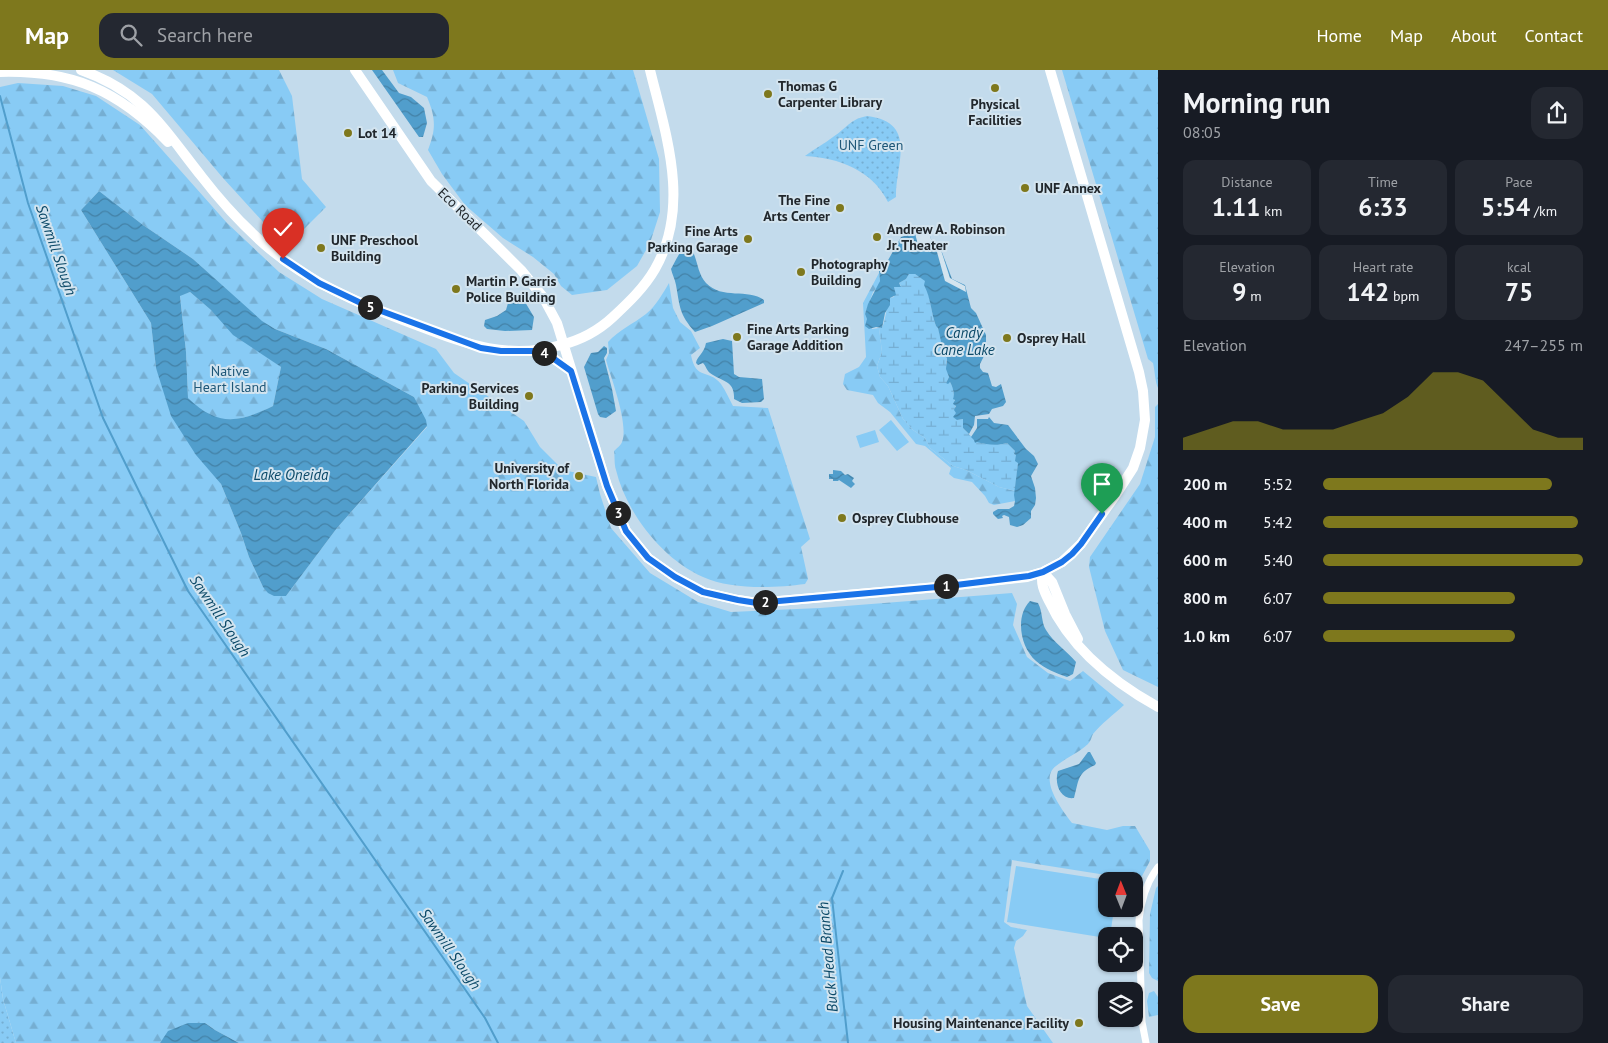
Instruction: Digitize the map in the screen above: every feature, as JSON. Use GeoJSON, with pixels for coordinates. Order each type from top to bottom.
{"type":"FeatureCollection","features":[{"type":"Feature","properties":{"kind":"street"},"geometry":{"type":"LineString","coordinates":[[81,70],[100,76],[138,101],[164,127],[201,176]]}},
{"type":"Feature","properties":{"kind":"street","name":"Eco Road"},"geometry":{"type":"LineString","coordinates":[[356,70],[431,180],[521,270],[543,297],[557,323],[607,486],[626,531],[648,558],[675,577],[703,592],[738,600],[764,602],[948,586],[1027,576],[1043,572],[1062,562],[1081,544],[1127,478],[1140,448],[1144,432],[1145,408],[1139,372],[1050,70]]}},
{"type":"Feature","properties":{"kind":"street"},"geometry":{"type":"LineString","coordinates":[[0,72],[25,71],[50,74],[83,82],[106,92],[134,110],[153,126],[236,216],[271,250],[332,290],[365,305],[468,344],[501,351],[538,351],[563,345],[596,331],[635,296],[654,270],[664,250],[672,224],[673,173],[650,70]]}},
{"type":"Feature","properties":{"kind":"street"},"geometry":{"type":"LineString","coordinates":[[538,351],[550,356],[571,371]]}},
{"type":"Feature","properties":{"kind":"street"},"geometry":{"type":"LineString","coordinates":[[1043,572],[1052,582],[1065,614],[1087,655],[1131,692],[1158,707]]}},
{"type":"Feature","properties":{"kind":"street"},"geometry":{"type":"LineString","coordinates":[[1146,1043],[1142,1022],[1139,920],[1146,888],[1158,867]]}},
{"type":"Feature","properties":{"kind":"shaded area","name":"University of North Florida"},"geometry":{"type":"Polygon","coordinates":[[[0,70],[1158,70],[1158,1043],[16,1043],[0,977],[0,70]]]}},
{"type":"Feature","properties":{"kind":"green space"},"geometry":{"type":"Polygon","coordinates":[[[113,70],[279,70],[292,96],[302,179],[326,207],[288,245],[275,235],[223,178],[152,94],[113,70]]]}},
{"type":"Feature","properties":{"kind":"green space"},"geometry":{"type":"Polygon","coordinates":[[[393,70],[633,70],[659,159],[660,212],[650,243],[637,266],[607,290],[572,295],[561,286],[554,274],[533,257],[503,238],[465,205],[442,174],[428,150],[434,124],[427,97],[398,83],[393,70]]]}},
{"type":"Feature","properties":{"kind":"green space"},"geometry":{"type":"Polygon","coordinates":[[[1062,70],[1158,70],[1158,388],[1153,363],[1148,359],[1062,70]]]}},
{"type":"Feature","properties":{"kind":"green space"},"geometry":{"type":"Polygon","coordinates":[[[18,83],[63,86],[96,96],[140,125],[227,223],[279,272],[322,299],[436,349],[454,373],[524,421],[540,447],[563,470],[596,477],[611,528],[650,573],[698,602],[731,612],[820,608],[1012,593],[1017,604],[1013,625],[1027,657],[1048,673],[1070,681],[1083,671],[1124,705],[1096,730],[1088,744],[1056,766],[1051,772],[1051,787],[1058,803],[1072,823],[1107,830],[1123,826],[1135,826],[1150,851],[1150,861],[1143,874],[1143,872],[1098,872],[1098,874],[1012,860],[1004,922],[1011,927],[1027,930],[1016,941],[1014,948],[1027,1006],[1053,1043],[239,1043],[205,1023],[185,1025],[174,1029],[160,1043],[16,1043],[3,999],[0,977],[0,87],[18,83]],[[99,191],[81,210],[151,323],[156,368],[221,484],[249,557],[263,587],[286,596],[337,528],[427,427],[414,397],[326,349],[275,329],[261,321],[193,259],[143,225],[99,191]]]}},
{"type":"Feature","properties":{"kind":"green space","name":"UNF Green"},"geometry":{"type":"Polygon","coordinates":[[[867,116],[883,120],[893,127],[899,136],[901,147],[896,197],[888,202],[881,191],[864,174],[842,163],[805,156],[838,134],[852,122],[867,116]]]}},
{"type":"Feature","properties":{"kind":"green space"},"geometry":{"type":"Polygon","coordinates":[[[879,273],[880,281],[878,287],[873,292],[865,314],[872,329],[879,328],[882,352],[877,366],[880,377],[888,386],[903,419],[913,430],[925,438],[930,448],[953,466],[966,470],[999,487],[1015,491],[1015,501],[994,505],[989,503],[972,482],[954,478],[949,474],[951,468],[925,446],[916,444],[890,412],[878,403],[873,395],[847,390],[843,384],[845,374],[859,367],[866,357],[863,303],[879,273]]]}},
{"type":"Feature","properties":{"kind":"green space"},"geometry":{"type":"Polygon","coordinates":[[[909,274],[915,274],[926,281],[925,285],[934,321],[938,327],[944,355],[947,358],[946,363],[949,377],[946,383],[950,382],[953,388],[957,420],[963,419],[963,428],[978,442],[986,444],[1007,443],[1015,451],[1014,454],[1018,463],[1015,491],[999,487],[966,470],[953,466],[930,448],[925,438],[913,430],[903,419],[888,386],[880,377],[877,366],[882,352],[879,328],[882,328],[890,298],[894,297],[894,287],[901,286],[899,283],[906,279],[909,274]]]}},
{"type":"Feature","properties":{"kind":"green space"},"geometry":{"type":"Polygon","coordinates":[[[669,283],[673,308],[680,322],[691,331],[700,348],[691,355],[696,368],[712,376],[721,384],[733,406],[768,408],[810,539],[801,547],[808,579],[805,584],[753,587],[727,584],[703,577],[674,559],[660,546],[637,518],[628,502],[615,465],[614,451],[620,446],[624,434],[621,413],[606,360],[609,353],[608,342],[650,311],[669,283]]]}},
{"type":"Feature","properties":{"kind":"green space","name":"Native Heart Island"},"geometry":{"type":"Polygon","coordinates":[[[190,292],[281,367],[273,406],[247,417],[221,419],[202,412],[188,398],[186,352],[180,295],[190,292]]]}},
{"type":"Feature","properties":{"kind":"green space"},"geometry":{"type":"Polygon","coordinates":[[[1158,404],[1158,687],[1123,670],[1105,631],[1089,567],[1090,557],[1140,484],[1155,437],[1155,407],[1158,404]]]}},
{"type":"Feature","properties":{"kind":"green space"},"geometry":{"type":"Polygon","coordinates":[[[891,420],[909,442],[897,451],[879,430],[891,420]]]}},
{"type":"Feature","properties":{"kind":"green space"},"geometry":{"type":"Polygon","coordinates":[[[875,430],[879,442],[860,448],[856,436],[875,430]]]}},
{"type":"Feature","properties":{"kind":"green space"},"geometry":{"type":"Polygon","coordinates":[[[1016,866],[1098,879],[1098,918],[1113,918],[1111,927],[1098,927],[1098,937],[1007,922],[1016,866]]]}},
{"type":"Feature","properties":{"kind":"green space"},"geometry":{"type":"Polygon","coordinates":[[[1158,886],[1158,981],[1152,978],[1149,973],[1150,914],[1158,886]]]}},
{"type":"Feature","properties":{"kind":"green space"},"geometry":{"type":"Polygon","coordinates":[[[0,977],[3,999],[16,1043],[0,1043],[0,977]]]}},
{"type":"Feature","properties":{"kind":"green space"},"geometry":{"type":"Polygon","coordinates":[[[1154,991],[1158,997],[1158,1015],[1149,1017],[1147,1001],[1149,993],[1154,991]]]}},
{"type":"Feature","properties":{"kind":"water"},"geometry":{"type":"Polygon","coordinates":[[[372,70],[382,70],[399,93],[411,97],[424,108],[427,123],[423,137],[419,137],[372,70]]]}},
{"type":"Feature","properties":{"kind":"water","name":"Lake Oneida"},"geometry":{"type":"Polygon","coordinates":[[[99,191],[143,225],[193,259],[262,321],[275,329],[326,349],[414,397],[426,420],[427,426],[337,528],[286,596],[274,596],[263,587],[249,557],[221,484],[196,455],[171,416],[156,368],[151,323],[81,210],[99,191]],[[190,292],[180,296],[186,352],[188,398],[209,414],[229,419],[239,419],[273,406],[281,367],[233,335],[211,310],[190,292]]]}},
{"type":"Feature","properties":{"kind":"water","name":"Candy Cane Lake"},"geometry":{"type":"Polygon","coordinates":[[[924,230],[929,233],[932,242],[940,247],[952,279],[965,285],[971,308],[976,313],[986,335],[986,352],[980,368],[983,372],[988,373],[992,386],[996,387],[1001,384],[1006,402],[1003,406],[992,409],[989,414],[975,416],[974,425],[969,434],[963,428],[963,419],[957,420],[953,417],[956,413],[954,410],[956,406],[953,404],[955,400],[953,399],[954,393],[951,384],[950,382],[946,383],[949,377],[946,369],[947,358],[944,355],[938,328],[934,321],[924,285],[925,281],[915,274],[909,274],[906,279],[899,283],[901,287],[894,287],[896,295],[890,298],[890,305],[885,313],[882,328],[869,329],[865,326],[867,319],[865,314],[868,304],[880,281],[879,271],[882,271],[901,237],[924,230]]]}},
{"type":"Feature","properties":{"kind":"water"},"geometry":{"type":"Polygon","coordinates":[[[688,244],[694,253],[700,274],[712,288],[727,293],[758,297],[764,300],[764,303],[695,332],[681,310],[676,283],[671,269],[688,244]]]}},
{"type":"Feature","properties":{"kind":"water"},"geometry":{"type":"Polygon","coordinates":[[[510,296],[522,297],[534,317],[532,330],[505,331],[487,329],[484,326],[485,320],[497,316],[506,310],[510,296]]]}},
{"type":"Feature","properties":{"kind":"water"},"geometry":{"type":"Polygon","coordinates":[[[723,339],[732,341],[734,374],[739,377],[762,379],[764,399],[761,402],[742,403],[734,399],[732,388],[727,382],[710,373],[703,363],[698,365],[696,363],[706,343],[723,339]]]}},
{"type":"Feature","properties":{"kind":"water"},"geometry":{"type":"Polygon","coordinates":[[[604,346],[607,348],[604,358],[616,411],[606,418],[600,417],[598,414],[584,367],[591,353],[598,352],[604,346]]]}},
{"type":"Feature","properties":{"kind":"water"},"geometry":{"type":"Polygon","coordinates":[[[989,417],[994,423],[1008,425],[1026,449],[1034,456],[1038,464],[1031,476],[1036,498],[1035,505],[1031,511],[1031,518],[1023,525],[1017,527],[1010,525],[1009,517],[1004,515],[1002,516],[1003,518],[998,519],[993,514],[998,509],[1009,509],[1014,506],[1018,463],[1015,461],[1015,451],[1007,443],[996,445],[975,443],[971,437],[977,428],[977,419],[988,419],[989,417]]]}},
{"type":"Feature","properties":{"kind":"water"},"geometry":{"type":"Polygon","coordinates":[[[833,470],[841,471],[845,475],[848,474],[854,478],[852,481],[855,484],[851,488],[839,480],[833,481],[833,479],[829,479],[829,474],[833,474],[833,470]]]}},
{"type":"Feature","properties":{"kind":"water"},"geometry":{"type":"Polygon","coordinates":[[[1030,601],[1038,603],[1046,630],[1076,662],[1073,674],[1067,677],[1047,669],[1036,661],[1026,648],[1021,631],[1021,623],[1025,607],[1030,601]]]}},
{"type":"Feature","properties":{"kind":"water"},"geometry":{"type":"Polygon","coordinates":[[[1090,752],[1096,763],[1082,774],[1074,798],[1069,798],[1059,790],[1057,781],[1058,771],[1079,764],[1090,752]]]}},
{"type":"Feature","properties":{"kind":"water"},"geometry":{"type":"Polygon","coordinates":[[[188,1023],[205,1023],[239,1043],[160,1043],[168,1031],[188,1023]]]}},
{"type":"Feature","properties":{"kind":"pier"},"geometry":{"type":"Polygon","coordinates":[[[924,230],[929,233],[932,242],[940,247],[950,278],[965,286],[966,292],[945,281],[937,252],[928,247],[925,248],[918,245],[915,233],[924,230]]]}},
{"type":"Feature","properties":{"kind":"waterway","name":"Sawmill Slough"},"geometry":{"type":"LineString","coordinates":[[0,96],[28,203],[103,418],[188,591],[485,1018],[498,1043]]}},
{"type":"Feature","properties":{"kind":"waterway","name":"Buck Head Branch"},"geometry":{"type":"LineString","coordinates":[[843,871],[832,898],[848,1043]]}},
{"type":"Feature","properties":{"kind":"place","name":"Physical Facilities"},"geometry":{"type":"Point","coordinates":[995,88]}},
{"type":"Feature","properties":{"kind":"place","name":"Thomas G Carpenter Library"},"geometry":{"type":"Point","coordinates":[768,94]}},
{"type":"Feature","properties":{"kind":"place","name":"Lot 14"},"geometry":{"type":"Point","coordinates":[348,133]}},
{"type":"Feature","properties":{"kind":"place","name":"UNF Annex"},"geometry":{"type":"Point","coordinates":[1025,188]}},
{"type":"Feature","properties":{"kind":"place","name":"The Fine Arts Center"},"geometry":{"type":"Point","coordinates":[840,208]}},
{"type":"Feature","properties":{"kind":"place","name":"Andrew A. Robinson Jr. Theater"},"geometry":{"type":"Point","coordinates":[877,237]}},
{"type":"Feature","properties":{"kind":"place","name":"Fine Arts Parking Garage"},"geometry":{"type":"Point","coordinates":[748,239]}},
{"type":"Feature","properties":{"kind":"place","name":"UNF Preschool Building"},"geometry":{"type":"Point","coordinates":[321,248]}},
{"type":"Feature","properties":{"kind":"place","name":"Photography Building"},"geometry":{"type":"Point","coordinates":[801,272]}},
{"type":"Feature","properties":{"kind":"place","name":"Martin P. Garris Police Building"},"geometry":{"type":"Point","coordinates":[456,289]}},
{"type":"Feature","properties":{"kind":"place","name":"Fine Arts Parking Garage Addition"},"geometry":{"type":"Point","coordinates":[737,337]}},
{"type":"Feature","properties":{"kind":"place","name":"Osprey Hall"},"geometry":{"type":"Point","coordinates":[1007,338]}},
{"type":"Feature","properties":{"kind":"place","name":"Parking Services Building"},"geometry":{"type":"Point","coordinates":[529,396]}},
{"type":"Feature","properties":{"kind":"place","name":"University of North Florida"},"geometry":{"type":"Point","coordinates":[579,476]}},
{"type":"Feature","properties":{"kind":"place","name":"Osprey Clubhouse"},"geometry":{"type":"Point","coordinates":[842,518]}},
{"type":"Feature","properties":{"kind":"place","name":"Housing Maintenance Facility"},"geometry":{"type":"Point","coordinates":[1079,1023]}},
{"type":"Feature","properties":{"kind":"route"},"geometry":{"type":"LineString","coordinates":[[283,259],[319,283],[352,300],[468,344],[501,351],[538,351],[562,363],[571,371],[607,486],[626,531],[648,558],[675,577],[703,592],[757,603],[948,586],[1029,576],[1043,572],[1062,562],[1072,554],[1102,514]]}}]}
